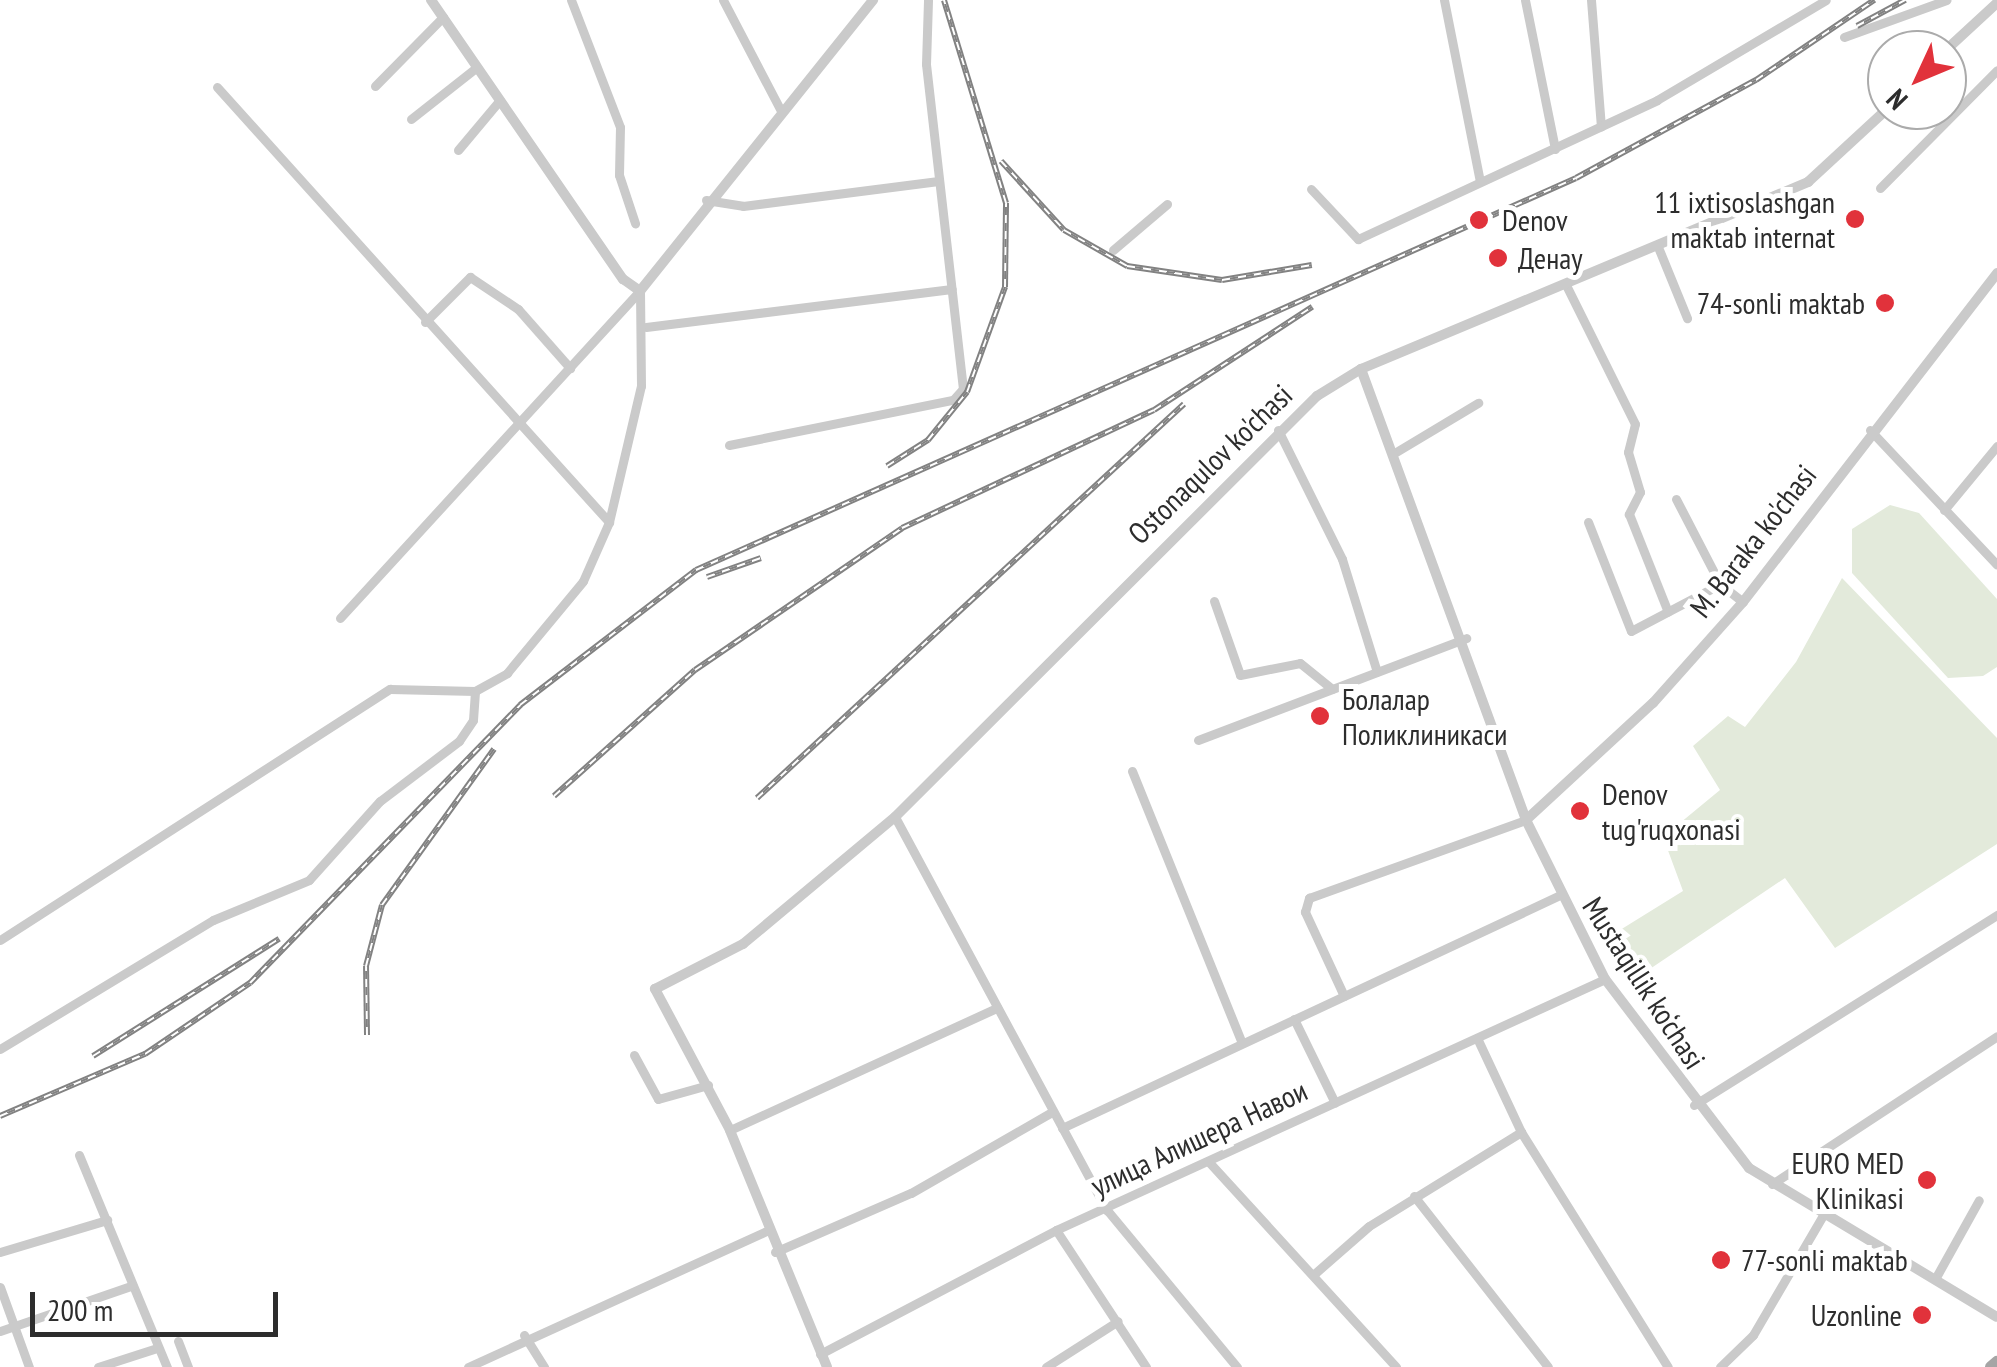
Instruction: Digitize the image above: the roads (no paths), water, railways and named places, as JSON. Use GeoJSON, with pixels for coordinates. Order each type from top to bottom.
{"type":"FeatureCollection","features":[{"type":"Feature","properties":{"kind":"main road"},"geometry":{"type":"LineString","coordinates":[[1991,1367],[1997,1362]]}},
{"type":"Feature","properties":{"kind":"street"},"geometry":{"type":"LineString","coordinates":[[571,0],[620,127],[619,175],[635,224]]}},
{"type":"Feature","properties":{"kind":"street"},"geometry":{"type":"LineString","coordinates":[[723,0],[780,111]]}},
{"type":"Feature","properties":{"kind":"street"},"geometry":{"type":"LineString","coordinates":[[340,618],[640,291],[706,200],[873,0]]}},
{"type":"Feature","properties":{"kind":"street"},"geometry":{"type":"LineString","coordinates":[[729,446],[954,400],[966,380],[938,180],[928,0]]}},
{"type":"Feature","properties":{"kind":"street"},"geometry":{"type":"LineString","coordinates":[[1444,0],[1480,181]]}},
{"type":"Feature","properties":{"kind":"street"},"geometry":{"type":"LineString","coordinates":[[1526,0],[1555,150]]}},
{"type":"Feature","properties":{"kind":"street"},"geometry":{"type":"LineString","coordinates":[[1591,0],[1601,128]]}},
{"type":"Feature","properties":{"kind":"street"},"geometry":{"type":"LineString","coordinates":[[1311,190],[1336,206],[1356,239],[1601,128],[1826,0]]}},
{"type":"Feature","properties":{"kind":"street"},"geometry":{"type":"LineString","coordinates":[[1844,37],[1946,0]]}},
{"type":"Feature","properties":{"kind":"street"},"geometry":{"type":"LineString","coordinates":[[0,940],[390,689],[475,691],[536,643],[584,582],[631,455],[646,327],[640,291],[433,1]]}},
{"type":"Feature","properties":{"kind":"street"},"geometry":{"type":"LineString","coordinates":[[1967,31],[1997,3]]}},
{"type":"Feature","properties":{"kind":"street"},"geometry":{"type":"LineString","coordinates":[[374,86],[443,17]]}},
{"type":"Feature","properties":{"kind":"street"},"geometry":{"type":"LineString","coordinates":[[411,119],[477,67]]}},
{"type":"Feature","properties":{"kind":"street"},"geometry":{"type":"LineString","coordinates":[[1880,188],[1997,70]]}},
{"type":"Feature","properties":{"kind":"street"},"geometry":{"type":"LineString","coordinates":[[217,88],[609,522]]}},
{"type":"Feature","properties":{"kind":"street"},"geometry":{"type":"LineString","coordinates":[[458,150],[500,100]]}},
{"type":"Feature","properties":{"kind":"street","name":"Ostonaqulov ko'chasi"},"geometry":{"type":"LineString","coordinates":[[708,1084],[655,990],[743,944],[896,817],[1278,429],[1361,369],[1808,182],[1867,127]]}},
{"type":"Feature","properties":{"kind":"street"},"geometry":{"type":"LineString","coordinates":[[706,200],[760,204],[938,180]]}},
{"type":"Feature","properties":{"kind":"street"},"geometry":{"type":"LineString","coordinates":[[1113,250],[1167,204]]}},
{"type":"Feature","properties":{"kind":"street"},"geometry":{"type":"LineString","coordinates":[[1658,247],[1686,318]]}},
{"type":"Feature","properties":{"kind":"street","name":"M. Baraka ko'chasi"},"geometry":{"type":"LineString","coordinates":[[1526,820],[1652,703],[1743,602],[1870,430],[1997,273]]}},
{"type":"Feature","properties":{"kind":"street"},"geometry":{"type":"LineString","coordinates":[[425,322],[470,276],[518,309],[570,368]]}},
{"type":"Feature","properties":{"kind":"street"},"geometry":{"type":"LineString","coordinates":[[1566,285],[1635,424],[1628,452],[1640,492],[1628,514],[1668,612]]}},
{"type":"Feature","properties":{"kind":"street"},"geometry":{"type":"LineString","coordinates":[[646,327],[952,288]]}},
{"type":"Feature","properties":{"kind":"street","name":"Mustaqillik ko‘chasi"},"geometry":{"type":"LineString","coordinates":[[1361,369],[1466,638],[1526,820],[1558,896],[1605,979],[1694,1105],[1772,1184],[1997,1318]]}},
{"type":"Feature","properties":{"kind":"street"},"geometry":{"type":"LineString","coordinates":[[1396,452],[1478,403]]}},
{"type":"Feature","properties":{"kind":"street"},"geometry":{"type":"LineString","coordinates":[[1278,429],[1342,559],[1377,672]]}},
{"type":"Feature","properties":{"kind":"street"},"geometry":{"type":"LineString","coordinates":[[1870,430],[1997,565]]}},
{"type":"Feature","properties":{"kind":"street"},"geometry":{"type":"LineString","coordinates":[[1944,510],[1997,446]]}},
{"type":"Feature","properties":{"kind":"street"},"geometry":{"type":"LineString","coordinates":[[1676,499],[1720,584],[1743,602]]}},
{"type":"Feature","properties":{"kind":"street"},"geometry":{"type":"LineString","coordinates":[[1588,522],[1630,630],[1720,584]]}},
{"type":"Feature","properties":{"kind":"street"},"geometry":{"type":"LineString","coordinates":[[1214,601],[1243,677],[1300,663],[1332,689]]}},
{"type":"Feature","properties":{"kind":"street"},"geometry":{"type":"LineString","coordinates":[[1198,740],[1466,638]]}},
{"type":"Feature","properties":{"kind":"street"},"geometry":{"type":"LineString","coordinates":[[0,1049],[213,920],[309,880],[380,801],[459,741],[473,720],[475,691]]}},
{"type":"Feature","properties":{"kind":"street"},"geometry":{"type":"LineString","coordinates":[[1132,771],[1242,1043]]}},
{"type":"Feature","properties":{"kind":"street"},"geometry":{"type":"LineString","coordinates":[[896,817],[1107,1210],[1237,1367]]}},
{"type":"Feature","properties":{"kind":"street"},"geometry":{"type":"LineString","coordinates":[[1344,996],[1306,912],[1309,898],[1526,820]]}},
{"type":"Feature","properties":{"kind":"street"},"geometry":{"type":"LineString","coordinates":[[1062,1128],[1558,896]]}},
{"type":"Feature","properties":{"kind":"street"},"geometry":{"type":"LineString","coordinates":[[1694,1105],[1997,915]]}},
{"type":"Feature","properties":{"kind":"street","name":"улица Алишера Навои"},"geometry":{"type":"LineString","coordinates":[[820,1354],[1056,1230],[1107,1210],[1605,979]]}},
{"type":"Feature","properties":{"kind":"street"},"geometry":{"type":"LineString","coordinates":[[730,1130],[997,1008]]}},
{"type":"Feature","properties":{"kind":"street"},"geometry":{"type":"LineString","coordinates":[[1294,1019],[1335,1103]]}},
{"type":"Feature","properties":{"kind":"street"},"geometry":{"type":"LineString","coordinates":[[1772,1184],[1997,1036]]}},
{"type":"Feature","properties":{"kind":"street"},"geometry":{"type":"LineString","coordinates":[[1476,1038],[1521,1132],[1668,1367]]}},
{"type":"Feature","properties":{"kind":"street"},"geometry":{"type":"LineString","coordinates":[[634,1055],[658,1099],[708,1084],[730,1130],[766,1232],[827,1367]]}},
{"type":"Feature","properties":{"kind":"street"},"geometry":{"type":"LineString","coordinates":[[775,1252],[911,1193],[1052,1112]]}},
{"type":"Feature","properties":{"kind":"street"},"geometry":{"type":"LineString","coordinates":[[1313,1275],[1414,1196],[1521,1132]]}},
{"type":"Feature","properties":{"kind":"street"},"geometry":{"type":"LineString","coordinates":[[79,1155],[167,1367]]}},
{"type":"Feature","properties":{"kind":"street"},"geometry":{"type":"LineString","coordinates":[[1208,1161],[1396,1367]]}},
{"type":"Feature","properties":{"kind":"street"},"geometry":{"type":"LineString","coordinates":[[1414,1196],[1548,1367]]}},
{"type":"Feature","properties":{"kind":"street"},"geometry":{"type":"LineString","coordinates":[[1935,1280],[1979,1200]]}},
{"type":"Feature","properties":{"kind":"street"},"geometry":{"type":"LineString","coordinates":[[1720,1367],[1753,1335],[1822,1217]]}},
{"type":"Feature","properties":{"kind":"street"},"geometry":{"type":"LineString","coordinates":[[0,1252],[107,1220]]}},
{"type":"Feature","properties":{"kind":"street"},"geometry":{"type":"LineString","coordinates":[[1056,1230],[1146,1367]]}},
{"type":"Feature","properties":{"kind":"street"},"geometry":{"type":"LineString","coordinates":[[468,1367],[524,1336],[766,1232]]}},
{"type":"Feature","properties":{"kind":"street"},"geometry":{"type":"LineString","coordinates":[[0,1331],[131,1286]]}},
{"type":"Feature","properties":{"kind":"street"},"geometry":{"type":"LineString","coordinates":[[0,1287],[29,1367]]}},
{"type":"Feature","properties":{"kind":"street"},"geometry":{"type":"LineString","coordinates":[[1046,1367],[1118,1321]]}},
{"type":"Feature","properties":{"kind":"street"},"geometry":{"type":"LineString","coordinates":[[524,1336],[544,1367]]}},
{"type":"Feature","properties":{"kind":"street"},"geometry":{"type":"LineString","coordinates":[[178,1342],[188,1367]]}},
{"type":"Feature","properties":{"kind":"street"},"geometry":{"type":"LineString","coordinates":[[98,1367],[157,1348]]}},
{"type":"Feature","properties":{"kind":"railway"},"geometry":{"type":"LineString","coordinates":[[887,466],[928,440],[967,392],[1005,287],[1006,203],[944,0]]}},
{"type":"Feature","properties":{"kind":"railway"},"geometry":{"type":"LineString","coordinates":[[0,1116],[145,1054],[250,983],[520,705],[696,570],[1576,178],[1756,80],[1874,0]]}},
{"type":"Feature","properties":{"kind":"railway"},"geometry":{"type":"LineString","coordinates":[[1857,26],[1905,0]]}},
{"type":"Feature","properties":{"kind":"railway"},"geometry":{"type":"LineString","coordinates":[[1001,161],[1064,230],[1127,266],[1222,280],[1312,265]]}},
{"type":"Feature","properties":{"kind":"railway"},"geometry":{"type":"LineString","coordinates":[[554,796],[695,670],[902,528],[1154,410],[1312,307]]}},
{"type":"Feature","properties":{"kind":"railway"},"geometry":{"type":"LineString","coordinates":[[757,798],[1184,404]]}},
{"type":"Feature","properties":{"kind":"railway"},"geometry":{"type":"LineString","coordinates":[[707,577],[761,558]]}},
{"type":"Feature","properties":{"kind":"railway"},"geometry":{"type":"LineString","coordinates":[[367,1035],[366,966],[382,905],[494,749]]}},
{"type":"Feature","properties":{"kind":"railway"},"geometry":{"type":"LineString","coordinates":[[93,1056],[279,939]]}},
{"type":"Feature","properties":{"kind":"place","name":"11 ixtisoslashgan maktab internat"},"geometry":{"type":"Point","coordinates":[1855,219]}},
{"type":"Feature","properties":{"kind":"place","name":"Denov"},"geometry":{"type":"Point","coordinates":[1479,220]}},
{"type":"Feature","properties":{"kind":"place","name":"Денау"},"geometry":{"type":"Point","coordinates":[1498,258]}},
{"type":"Feature","properties":{"kind":"place","name":"74-sonli maktab"},"geometry":{"type":"Point","coordinates":[1885,303]}},
{"type":"Feature","properties":{"kind":"place","name":"Болалар Поликлиникаси"},"geometry":{"type":"Point","coordinates":[1320,716]}},
{"type":"Feature","properties":{"kind":"place","name":"Denov tug'ruqxonasi"},"geometry":{"type":"Point","coordinates":[1580,811]}},
{"type":"Feature","properties":{"kind":"place","name":"EURO MED Klinikasi"},"geometry":{"type":"Point","coordinates":[1927,1180]}},
{"type":"Feature","properties":{"kind":"place","name":"77-sonli maktab"},"geometry":{"type":"Point","coordinates":[1721,1260]}},
{"type":"Feature","properties":{"kind":"place","name":"Uzonline"},"geometry":{"type":"Point","coordinates":[1922,1315]}}]}
